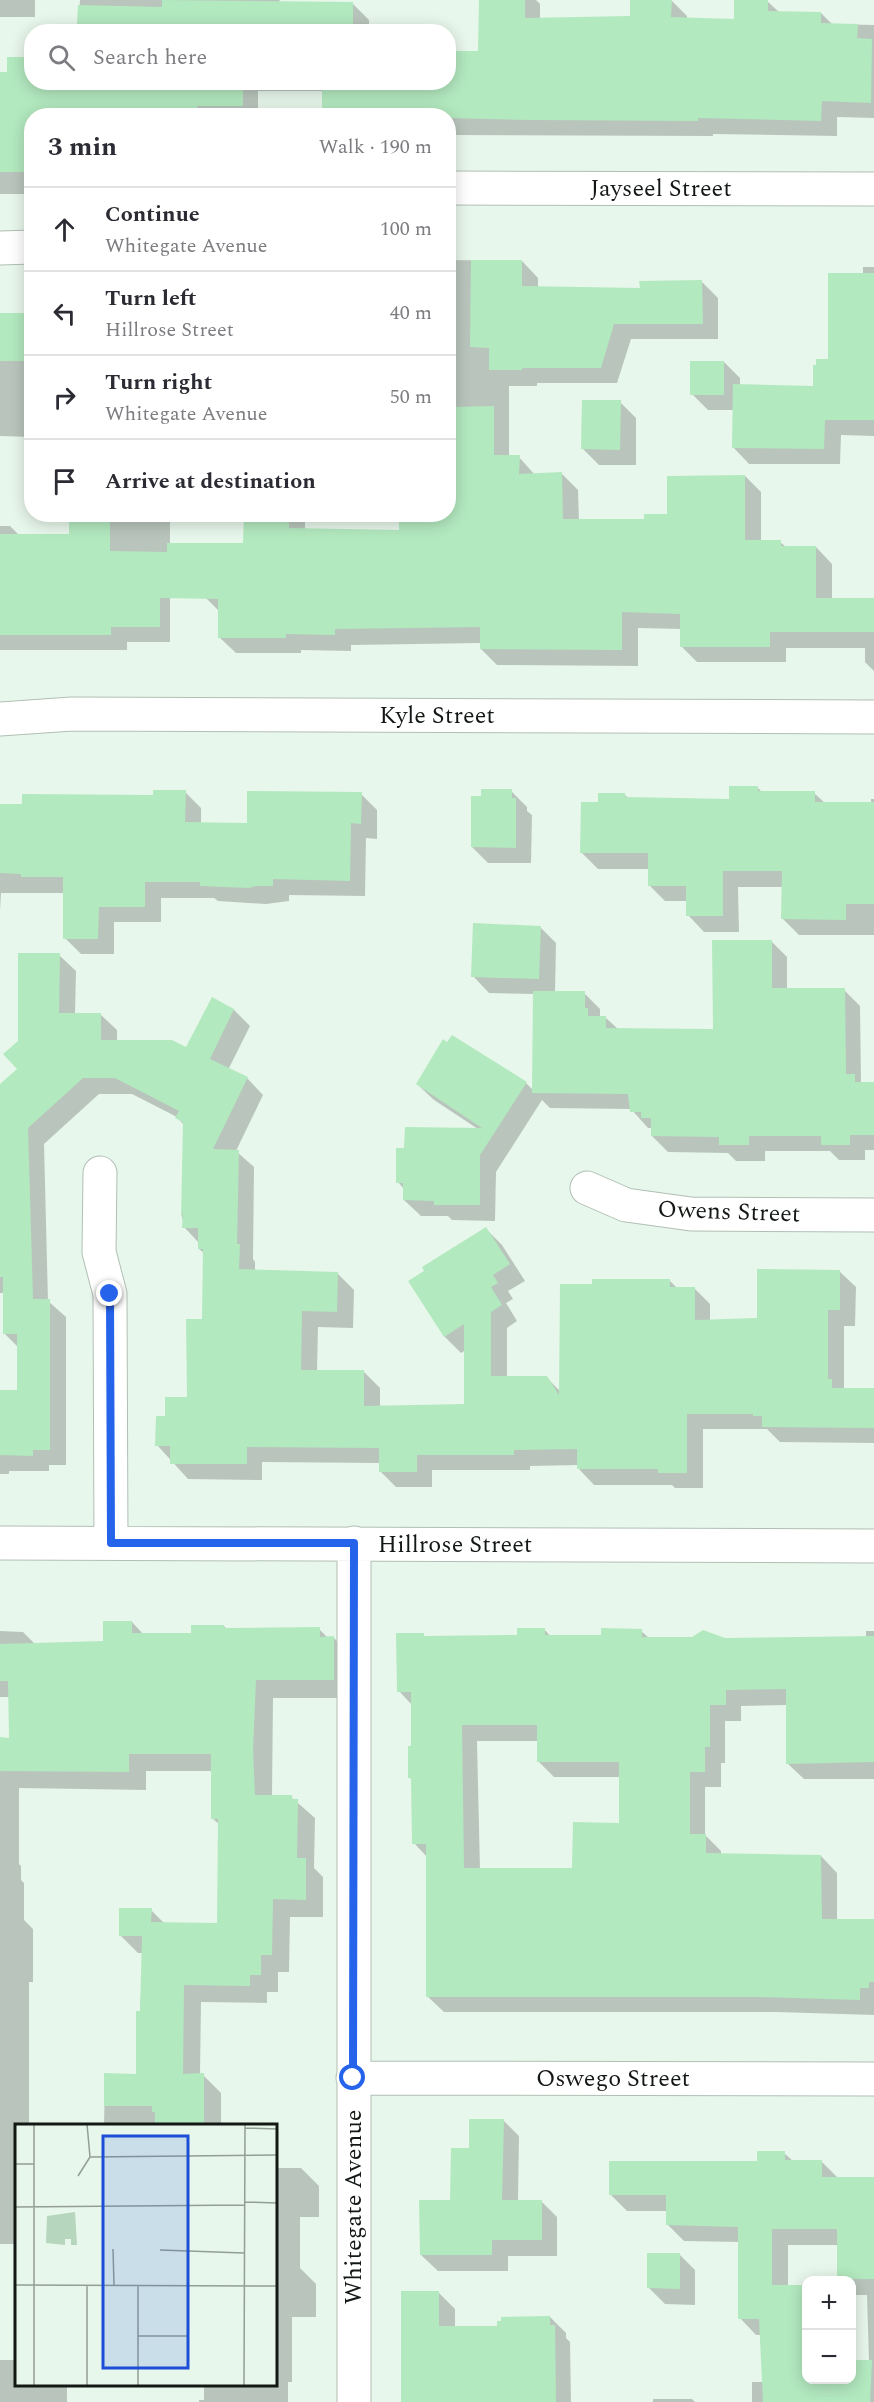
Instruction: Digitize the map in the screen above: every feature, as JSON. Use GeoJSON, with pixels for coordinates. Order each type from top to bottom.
{"type":"FeatureCollection","features":[{"type":"Feature","properties":{"kind":"street","name":"Jayseel Street"},"geometry":{"type":"LineString","coordinates":[[456,188],[874,189]]}},
{"type":"Feature","properties":{"kind":"street"},"geometry":{"type":"LineString","coordinates":[[0,248],[24,247]]}},
{"type":"Feature","properties":{"kind":"street","name":"Kyle Street"},"geometry":{"type":"LineString","coordinates":[[0,720],[72,714],[874,717]]}},
{"type":"Feature","properties":{"kind":"street"},"geometry":{"type":"LineString","coordinates":[[100,1173],[99,1252],[110,1294],[111,1543]]}},
{"type":"Feature","properties":{"kind":"street","name":"Owens Street"},"geometry":{"type":"LineString","coordinates":[[587,1188],[626,1205],[691,1214],[874,1215]]}},
{"type":"Feature","properties":{"kind":"street","name":"Hillrose Street"},"geometry":{"type":"LineString","coordinates":[[0,1543],[874,1546]]}},
{"type":"Feature","properties":{"kind":"street","name":"Whitegate Avenue"},"geometry":{"type":"LineString","coordinates":[[354,1543],[354,2402]]}},
{"type":"Feature","properties":{"kind":"street","name":"Oswego Street"},"geometry":{"type":"LineString","coordinates":[[353,2078],[874,2079]]}},
{"type":"Feature","properties":{"kind":"building"},"geometry":{"type":"Polygon","coordinates":[[[162,0],[353,2],[353,24],[77,24],[78,5],[162,7],[162,0]]]}},
{"type":"Feature","properties":{"kind":"building"},"geometry":{"type":"Polygon","coordinates":[[[479,0],[525,0],[525,18],[630,16],[630,0],[672,0],[671,17],[734,19],[734,0],[768,0],[768,11],[821,12],[821,23],[858,24],[857,38],[872,39],[871,103],[822,101],[821,121],[698,118],[698,121],[456,118],[456,108],[322,108],[322,90],[456,90],[456,51],[478,51],[479,0]]]}},
{"type":"Feature","properties":{"kind":"building"},"geometry":{"type":"Polygon","coordinates":[[[7,57],[24,57],[24,90],[243,90],[243,106],[24,108],[24,172],[0,172],[0,72],[7,72],[7,57]]]}},
{"type":"Feature","properties":{"kind":"building"},"geometry":{"type":"Polygon","coordinates":[[[471,260],[522,260],[522,286],[640,288],[639,281],[702,280],[703,324],[614,324],[601,368],[489,370],[489,348],[470,347],[471,260]]]}},
{"type":"Feature","properties":{"kind":"building"},"geometry":{"type":"Polygon","coordinates":[[[828,273],[874,273],[874,420],[825,420],[824,449],[732,448],[733,384],[813,386],[813,365],[816,365],[816,359],[828,359],[828,273]]]}},
{"type":"Feature","properties":{"kind":"building"},"geometry":{"type":"Polygon","coordinates":[[[0,313],[24,313],[24,361],[0,361],[0,313]]]}},
{"type":"Feature","properties":{"kind":"building"},"geometry":{"type":"Polygon","coordinates":[[[690,361],[724,361],[724,395],[690,395],[690,361]]]}},
{"type":"Feature","properties":{"kind":"building"},"geometry":{"type":"Polygon","coordinates":[[[582,400],[621,400],[620,450],[581,449],[582,400]]]}},
{"type":"Feature","properties":{"kind":"building"},"geometry":{"type":"Polygon","coordinates":[[[494,406],[494,455],[520,455],[519,474],[562,472],[563,519],[644,519],[644,514],[667,514],[667,476],[745,475],[745,540],[781,540],[781,546],[816,546],[816,598],[874,598],[874,632],[770,632],[770,647],[680,647],[680,614],[622,612],[622,650],[480,649],[480,627],[335,629],[335,635],[286,634],[286,638],[218,638],[218,599],[160,598],[160,627],[111,627],[111,635],[0,635],[0,534],[69,534],[69,522],[110,522],[110,551],[167,552],[167,543],[243,543],[244,522],[289,522],[289,528],[399,530],[399,522],[456,522],[456,407],[494,406]]]}},
{"type":"Feature","properties":{"kind":"building"},"geometry":{"type":"Polygon","coordinates":[[[729,786],[758,786],[758,791],[815,791],[815,802],[874,802],[874,904],[846,904],[846,920],[781,919],[782,871],[723,871],[723,916],[686,916],[686,886],[648,886],[648,853],[580,853],[581,802],[598,802],[598,793],[625,793],[625,797],[729,799],[729,786]]]}},
{"type":"Feature","properties":{"kind":"building"},"geometry":{"type":"Polygon","coordinates":[[[481,789],[512,789],[512,798],[516,798],[516,848],[471,847],[471,796],[481,796],[481,789]]]}},
{"type":"Feature","properties":{"kind":"building"},"geometry":{"type":"Polygon","coordinates":[[[153,790],[186,790],[185,822],[247,823],[247,791],[362,792],[361,824],[351,823],[350,881],[273,879],[273,886],[249,888],[200,886],[200,882],[145,882],[145,907],[99,907],[98,939],[63,939],[63,877],[21,877],[21,874],[0,873],[0,804],[22,804],[22,794],[153,795],[153,790]]]}},
{"type":"Feature","properties":{"kind":"building"},"geometry":{"type":"Polygon","coordinates":[[[473,923],[541,926],[539,979],[471,977],[473,923]]]}},
{"type":"Feature","properties":{"kind":"building"},"geometry":{"type":"Polygon","coordinates":[[[712,940],[772,940],[772,988],[845,988],[846,1074],[855,1074],[855,1082],[874,1082],[874,1135],[850,1135],[850,1145],[821,1145],[821,1136],[749,1136],[749,1145],[719,1145],[719,1137],[651,1136],[651,1118],[641,1118],[641,1112],[630,1112],[628,1094],[532,1093],[533,991],[585,991],[585,1008],[588,1008],[588,1016],[606,1016],[606,1028],[713,1029],[712,940]]]}},
{"type":"Feature","properties":{"kind":"building"},"geometry":{"type":"Polygon","coordinates":[[[18,953],[60,953],[59,1013],[101,1013],[101,1040],[172,1040],[186,1047],[212,997],[234,1009],[210,1059],[248,1077],[213,1149],[239,1150],[237,1244],[240,1244],[239,1269],[338,1272],[337,1312],[302,1311],[301,1370],[364,1370],[364,1406],[464,1404],[464,1324],[444,1337],[408,1281],[424,1271],[422,1267],[486,1227],[510,1264],[493,1275],[498,1283],[491,1287],[502,1305],[491,1312],[491,1376],[547,1376],[559,1395],[560,1284],[592,1284],[592,1279],[670,1279],[670,1287],[695,1287],[695,1320],[757,1318],[757,1269],[840,1270],[840,1310],[828,1310],[828,1379],[832,1379],[832,1388],[874,1388],[874,1428],[762,1427],[762,1416],[753,1416],[753,1414],[687,1414],[687,1473],[658,1473],[658,1469],[577,1469],[577,1449],[514,1450],[514,1455],[417,1455],[417,1472],[379,1472],[379,1448],[247,1447],[247,1464],[170,1464],[170,1446],[155,1446],[156,1416],[165,1416],[165,1397],[187,1397],[186,1319],[202,1319],[203,1249],[198,1249],[198,1228],[182,1228],[183,1122],[175,1118],[179,1111],[115,1078],[83,1078],[28,1128],[33,1299],[50,1299],[50,1450],[33,1450],[33,1456],[0,1455],[0,1390],[17,1390],[17,1334],[3,1334],[3,1277],[0,1277],[0,1084],[17,1069],[3,1054],[18,1041],[18,953]]]}},
{"type":"Feature","properties":{"kind":"building"},"geometry":{"type":"Polygon","coordinates":[[[452,1035],[527,1082],[480,1155],[480,1205],[434,1205],[434,1201],[403,1200],[403,1183],[396,1183],[396,1148],[404,1148],[405,1127],[482,1128],[416,1084],[443,1039],[447,1042],[452,1035]]]}},
{"type":"Feature","properties":{"kind":"building"},"geometry":{"type":"Polygon","coordinates":[[[103,1621],[132,1621],[132,1633],[191,1633],[191,1625],[224,1625],[224,1628],[320,1627],[320,1637],[334,1636],[334,1680],[256,1680],[253,1749],[255,1795],[292,1795],[292,1799],[298,1799],[297,1858],[306,1858],[306,1900],[273,1899],[272,1955],[261,1955],[261,1975],[250,1975],[250,1986],[184,1985],[183,2074],[204,2073],[204,2124],[155,2124],[155,2112],[152,2112],[152,2106],[104,2106],[104,2073],[136,2074],[136,2011],[140,2011],[142,1936],[119,1936],[119,1908],[152,1908],[151,1922],[217,1923],[218,1819],[211,1819],[211,1754],[129,1754],[129,1772],[0,1771],[0,1737],[9,1738],[8,1681],[0,1681],[0,1644],[103,1641],[103,1621]]]}},
{"type":"Feature","properties":{"kind":"building"},"geometry":{"type":"Polygon","coordinates":[[[517,1628],[545,1628],[545,1635],[601,1635],[601,1628],[642,1629],[642,1637],[692,1637],[703,1630],[725,1638],[874,1636],[874,1762],[786,1764],[786,1689],[726,1690],[726,1705],[710,1705],[710,1747],[705,1747],[705,1772],[690,1772],[690,1834],[706,1834],[706,1853],[821,1855],[822,1919],[874,1919],[874,1982],[869,1982],[869,1988],[860,1988],[860,2000],[759,1997],[426,1997],[426,1844],[412,1844],[411,1778],[408,1778],[408,1746],[411,1746],[411,1692],[397,1692],[396,1633],[424,1633],[424,1636],[517,1635],[517,1628]],[[462,1725],[464,1868],[572,1868],[573,1822],[619,1823],[619,1762],[537,1762],[537,1725],[462,1725]]]}},
{"type":"Feature","properties":{"kind":"building"},"geometry":{"type":"Polygon","coordinates":[[[469,2119],[504,2119],[502,2200],[542,2200],[542,2240],[492,2240],[492,2255],[420,2255],[419,2200],[450,2200],[451,2148],[469,2148],[469,2119]]]}},
{"type":"Feature","properties":{"kind":"building"},"geometry":{"type":"Polygon","coordinates":[[[757,2151],[785,2151],[785,2160],[822,2160],[822,2177],[874,2177],[874,2279],[837,2276],[837,2229],[772,2229],[772,2285],[802,2285],[802,2384],[856,2384],[856,2360],[872,2360],[870,2402],[763,2402],[759,2319],[738,2319],[738,2227],[666,2225],[666,2195],[609,2195],[609,2161],[757,2161],[757,2151]]]}},
{"type":"Feature","properties":{"kind":"building"},"geometry":{"type":"Polygon","coordinates":[[[647,2253],[680,2253],[680,2289],[647,2288],[647,2253]]]}},
{"type":"Feature","properties":{"kind":"building"},"geometry":{"type":"Polygon","coordinates":[[[401,2291],[439,2291],[439,2326],[497,2326],[497,2321],[501,2321],[501,2317],[550,2316],[550,2325],[555,2325],[556,2402],[401,2402],[401,2291]]]}},
{"type":"Feature","properties":{"kind":"route"},"geometry":{"type":"LineString","coordinates":[[110,1294],[111,1543],[354,1543],[353,2078]]}}]}
